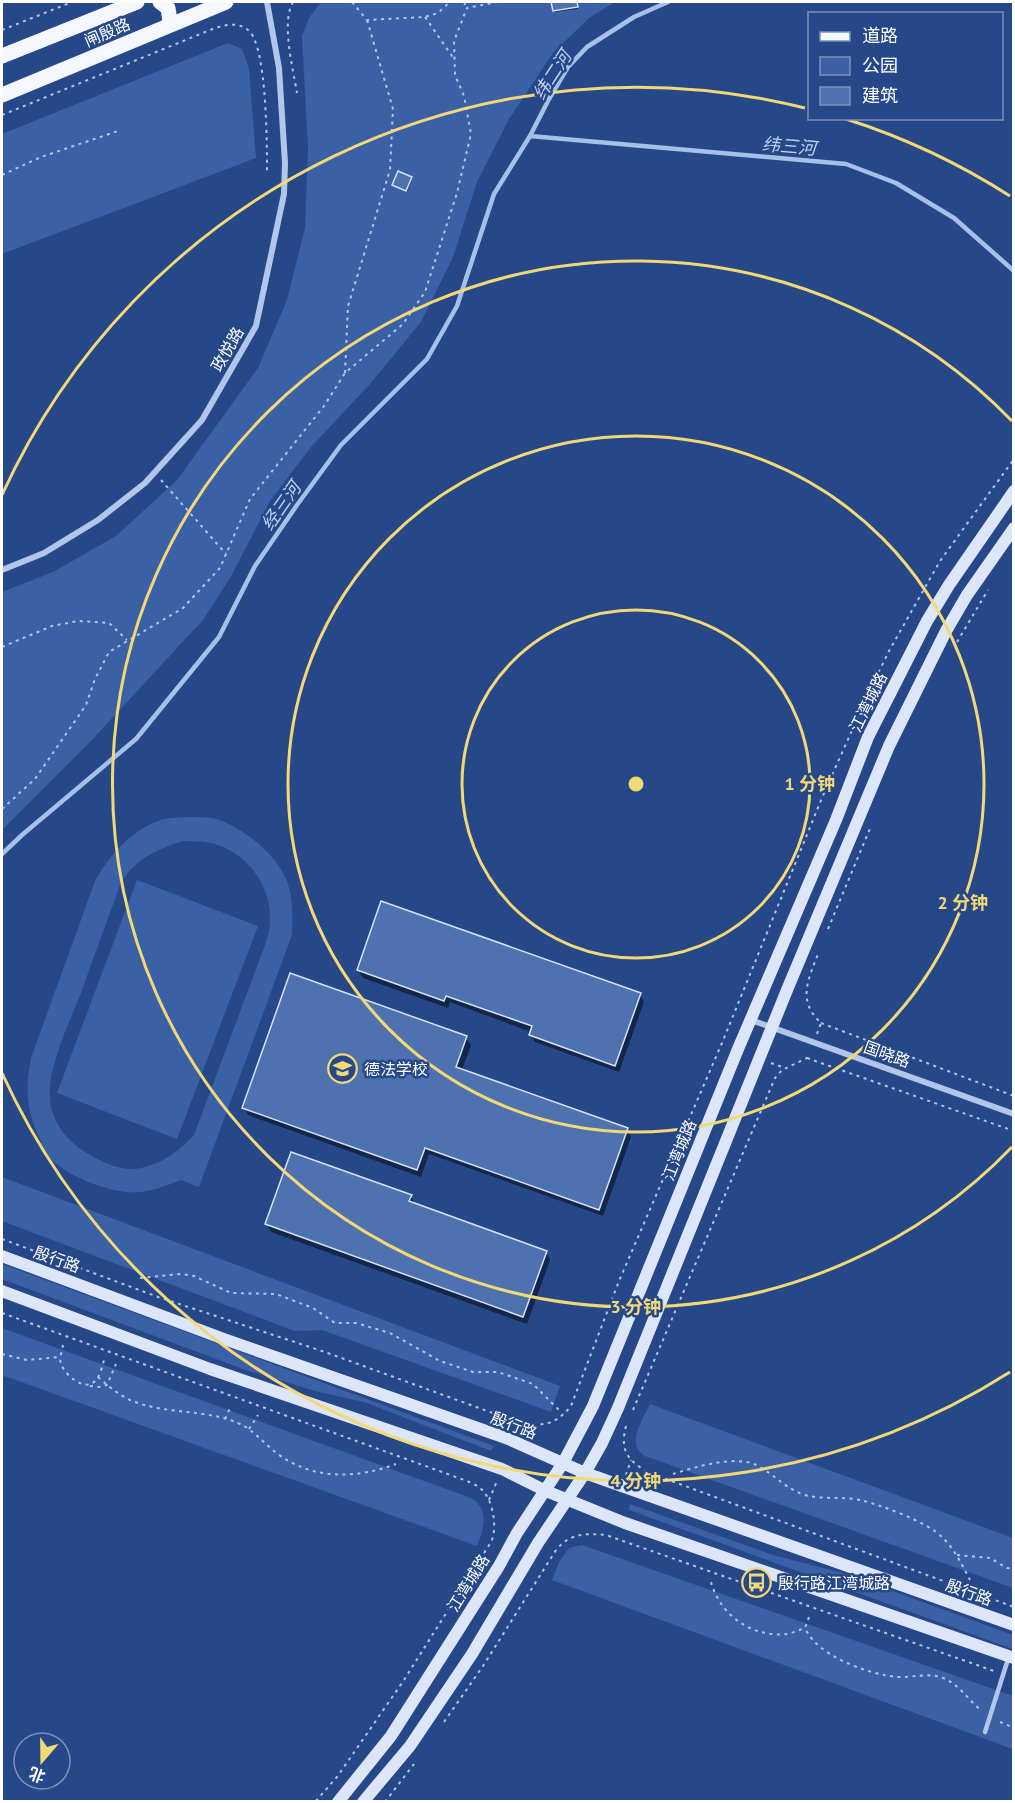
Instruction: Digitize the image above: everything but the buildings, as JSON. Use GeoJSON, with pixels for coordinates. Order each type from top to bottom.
{"type":"FeatureCollection","features":[{"type":"Feature","properties":{"kind":"main road","name":"闸殷路"},"geometry":{"type":"LineString","coordinates":[[2,56],[137,2]]}},
{"type":"Feature","properties":{"kind":"main road"},"geometry":{"type":"LineString","coordinates":[[160,2],[168,8],[170,21],[167,26]]}},
{"type":"Feature","properties":{"kind":"main road","name":"闸殷路"},"geometry":{"type":"LineString","coordinates":[[2,95],[226,2]]}},
{"type":"Feature","properties":{"kind":"street","name":"政悦路"},"geometry":{"type":"LineString","coordinates":[[2,570],[44,553],[98,520],[145,483],[202,420],[256,327],[284,194],[285,163],[279,68],[267,2]]}},
{"type":"Feature","properties":{"kind":"street","name":"江湾城路"},"geometry":{"type":"LineString","coordinates":[[338,1802],[391,1736],[499,1566],[517,1533],[546,1491],[593,1406],[751,1020],[836,820],[868,737],[902,668],[949,585],[1014,491]]}},
{"type":"Feature","properties":{"kind":"street"},"geometry":{"type":"LineString","coordinates":[[363,1802],[410,1746],[472,1654],[538,1543],[568,1500],[602,1443],[854,827],[908,707],[946,631],[1014,528]]}},
{"type":"Feature","properties":{"kind":"street","name":"国晓路"},"geometry":{"type":"LineString","coordinates":[[751,1020],[1014,1114]]}},
{"type":"Feature","properties":{"kind":"street","name":"殷行路"},"geometry":{"type":"LineString","coordinates":[[2,1256],[224,1339],[506,1438],[585,1473],[1014,1625]]}},
{"type":"Feature","properties":{"kind":"street"},"geometry":{"type":"LineString","coordinates":[[2,1291],[210,1369],[502,1469],[546,1491],[625,1523],[1011,1657]]}},
{"type":"Feature","properties":{"kind":"lane"},"geometry":{"type":"LineString","coordinates":[[985,1732],[1003,1674],[1011,1657]]}},
{"type":"Feature","properties":{"kind":"path"},"geometry":{"type":"LineString","coordinates":[[2,30],[72,2]]}},
{"type":"Feature","properties":{"kind":"path"},"geometry":{"type":"LineString","coordinates":[[293,2],[289,9],[288,27],[297,93]]}},
{"type":"Feature","properties":{"kind":"path"},"geometry":{"type":"LineString","coordinates":[[345,373],[348,306],[390,170],[393,109],[367,20],[352,2]]}},
{"type":"Feature","properties":{"kind":"path"},"geometry":{"type":"LineString","coordinates":[[367,20],[424,17],[438,13],[450,2]]}},
{"type":"Feature","properties":{"kind":"path"},"geometry":{"type":"LineString","coordinates":[[464,2],[468,8]]}},
{"type":"Feature","properties":{"kind":"path"},"geometry":{"type":"LineString","coordinates":[[468,8],[497,2]]}},
{"type":"Feature","properties":{"kind":"path"},"geometry":{"type":"LineString","coordinates":[[2,809],[35,779],[86,705],[95,679],[109,652],[183,608],[220,568],[250,499],[324,406],[345,373],[403,324],[425,292],[457,193],[471,134],[464,96],[455,75],[454,60],[454,41],[468,8]]}},
{"type":"Feature","properties":{"kind":"path"},"geometry":{"type":"LineString","coordinates":[[424,17],[454,60]]}},
{"type":"Feature","properties":{"kind":"path"},"geometry":{"type":"LineString","coordinates":[[2,115],[215,28],[232,24],[251,33],[254,39],[263,85],[267,174]]}},
{"type":"Feature","properties":{"kind":"path"},"geometry":{"type":"LineString","coordinates":[[2,175],[41,157],[121,130]]}},
{"type":"Feature","properties":{"kind":"path"},"geometry":{"type":"LineString","coordinates":[[2,1239],[158,1297],[325,1352],[471,1403],[512,1420],[531,1425],[561,1419],[571,1406],[620,1281],[722,1043],[824,793],[871,688],[940,561],[1014,459]]}},
{"type":"Feature","properties":{"kind":"path"},"geometry":{"type":"LineString","coordinates":[[154,472],[226,554]]}},
{"type":"Feature","properties":{"kind":"path"},"geometry":{"type":"LineString","coordinates":[[953,649],[991,585]]}},
{"type":"Feature","properties":{"kind":"path"},"geometry":{"type":"LineString","coordinates":[[2,647],[52,626],[78,621],[109,623],[127,640]]}},
{"type":"Feature","properties":{"kind":"path"},"geometry":{"type":"LineString","coordinates":[[828,931],[872,825]]}},
{"type":"Feature","properties":{"kind":"path"},"geometry":{"type":"LineString","coordinates":[[818,953],[806,990],[812,1015],[821,1023],[1014,1096]]}},
{"type":"Feature","properties":{"kind":"path"},"geometry":{"type":"LineString","coordinates":[[633,1410],[775,1078],[785,1068],[807,1058],[821,1023]]}},
{"type":"Feature","properties":{"kind":"path"},"geometry":{"type":"LineString","coordinates":[[807,1058],[1014,1131]]}},
{"type":"Feature","properties":{"kind":"path"},"geometry":{"type":"LineString","coordinates":[[140,1278],[180,1274],[194,1276],[231,1293],[276,1294],[312,1308],[335,1323],[356,1323],[390,1333],[440,1361],[473,1371],[498,1372],[533,1384],[559,1410]]}},
{"type":"Feature","properties":{"kind":"path"},"geometry":{"type":"LineString","coordinates":[[2,1313],[467,1481],[484,1492],[495,1522],[495,1532],[491,1542],[404,1680],[337,1777],[315,1802]]}},
{"type":"Feature","properties":{"kind":"path"},"geometry":{"type":"LineString","coordinates":[[63,1345],[61,1365],[68,1375],[79,1383],[99,1387],[107,1385]]}},
{"type":"Feature","properties":{"kind":"path"},"geometry":{"type":"LineString","coordinates":[[2,1354],[27,1360],[60,1357]]}},
{"type":"Feature","properties":{"kind":"path"},"geometry":{"type":"LineString","coordinates":[[87,1385],[93,1383],[98,1377],[104,1360]]}},
{"type":"Feature","properties":{"kind":"path"},"geometry":{"type":"LineString","coordinates":[[107,1385],[116,1364]]}},
{"type":"Feature","properties":{"kind":"path"},"geometry":{"type":"LineString","coordinates":[[98,1377],[129,1399],[150,1406],[225,1419],[249,1428],[278,1454],[303,1468],[317,1472],[354,1475],[376,1472],[396,1464]]}},
{"type":"Feature","properties":{"kind":"path"},"geometry":{"type":"LineString","coordinates":[[225,1419],[231,1406]]}},
{"type":"Feature","properties":{"kind":"path"},"geometry":{"type":"LineString","coordinates":[[249,1428],[258,1415]]}},
{"type":"Feature","properties":{"kind":"path"},"geometry":{"type":"LineString","coordinates":[[628,1421],[623,1440],[624,1449],[636,1465],[647,1472],[1014,1607]]}},
{"type":"Feature","properties":{"kind":"path"},"geometry":{"type":"LineString","coordinates":[[673,1474],[700,1465],[743,1462],[758,1465],[789,1489],[798,1493],[808,1496],[859,1500],[910,1518],[941,1536],[957,1555],[970,1580]]}},
{"type":"Feature","properties":{"kind":"path"},"geometry":{"type":"LineString","coordinates":[[443,1724],[490,1656],[556,1550],[569,1538],[590,1534],[606,1534],[1003,1674]]}},
{"type":"Feature","properties":{"kind":"path"},"geometry":{"type":"LineString","coordinates":[[957,1555],[990,1558],[1006,1568],[1014,1569]]}},
{"type":"Feature","properties":{"kind":"path"},"geometry":{"type":"LineString","coordinates":[[711,1582],[720,1604],[733,1618],[749,1628],[761,1632],[789,1634],[805,1628]]}},
{"type":"Feature","properties":{"kind":"path"},"geometry":{"type":"LineString","coordinates":[[809,1617],[805,1628],[807,1634],[839,1659],[881,1674],[899,1677],[924,1674],[941,1677],[952,1682],[980,1710],[1014,1728]]}},
{"type":"Feature","properties":{"kind":"path"},"geometry":{"type":"LineString","coordinates":[[385,1802],[416,1761]]}},
{"type":"Feature","properties":{"kind":"green space"},"geometry":{"type":"Polygon","coordinates":[[[321,2],[615,2],[589,18],[553,53],[509,119],[477,182],[453,257],[421,322],[370,384],[311,447],[270,501],[230,578],[203,620],[90,742],[2,830],[2,592],[53,572],[116,536],[177,480],[258,368],[287,300],[305,228],[308,148],[302,36],[309,18],[321,2]]]}},
{"type":"Feature","properties":{"kind":"green space"},"geometry":{"type":"Polygon","coordinates":[[[228,43],[242,49],[249,69],[256,158],[2,254],[2,134],[228,43]]]}},
{"type":"Feature","properties":{"kind":"green space"},"geometry":{"type":"Polygon","coordinates":[[[213,818],[224,822],[247,835],[268,853],[288,884],[291,896],[292,935],[199,1187],[181,1180],[141,1192],[118,1191],[91,1183],[66,1171],[56,1164],[44,1150],[29,1109],[28,1079],[31,1058],[95,881],[101,871],[122,844],[140,830],[164,819],[213,818]],[[182,841],[148,856],[134,866],[121,882],[64,1034],[51,1079],[51,1106],[59,1127],[66,1136],[93,1157],[125,1169],[147,1167],[158,1162],[178,1150],[194,1135],[270,928],[266,894],[253,870],[243,860],[220,846],[206,842],[182,841]]]}},
{"type":"Feature","properties":{"kind":"green space"},"geometry":{"type":"Polygon","coordinates":[[[137,880],[258,926],[177,1139],[57,1093],[137,880]]]}},
{"type":"Feature","properties":{"kind":"green space"},"geometry":{"type":"Polygon","coordinates":[[[2,1177],[560,1386],[551,1412],[322,1330],[295,1331],[2,1221],[2,1177]]]}},
{"type":"Feature","properties":{"kind":"green space"},"geometry":{"type":"Polygon","coordinates":[[[2,1264],[494,1446],[491,1451],[364,1402],[315,1391],[243,1369],[2,1279],[2,1264]]]}},
{"type":"Feature","properties":{"kind":"green space"},"geometry":{"type":"Polygon","coordinates":[[[2,1328],[471,1498],[481,1508],[484,1520],[477,1546],[2,1375],[2,1328]]]}},
{"type":"Feature","properties":{"kind":"green space"},"geometry":{"type":"Polygon","coordinates":[[[650,1404],[1013,1538],[1013,1588],[645,1456],[639,1451],[636,1439],[640,1424],[650,1404]]]}},
{"type":"Feature","properties":{"kind":"green space"},"geometry":{"type":"Polygon","coordinates":[[[630,1504],[773,1555],[843,1573],[1013,1635],[1013,1649],[629,1510],[630,1504]]]}},
{"type":"Feature","properties":{"kind":"green space"},"geometry":{"type":"Polygon","coordinates":[[[582,1545],[1013,1696],[1013,1749],[552,1580],[559,1562],[569,1548],[582,1545]]]}},
{"type":"Feature","properties":{"kind":"waterway","name":"经三河"},"geometry":{"type":"LineString","coordinates":[[2,854],[136,739],[219,637],[255,566],[341,445],[427,359],[457,306],[494,194],[530,136],[568,67],[587,47],[634,17],[668,2]]}},
{"type":"Feature","properties":{"kind":"waterway","name":"纬三河"},"geometry":{"type":"LineString","coordinates":[[530,136],[846,164],[896,183],[954,218],[1014,271]]}},
{"type":"Feature","properties":{"kind":"place","name":"德法学校"},"geometry":{"type":"Point","coordinates":[343,1069]}},
{"type":"Feature","properties":{"kind":"place","name":"殷行路江湾城路"},"geometry":{"type":"Point","coordinates":[757,1583]}},
{"type":"Feature","properties":{"kind":"water label","name":"纬二河"},"geometry":{"type":"Point","coordinates":[552,75]}}]}
